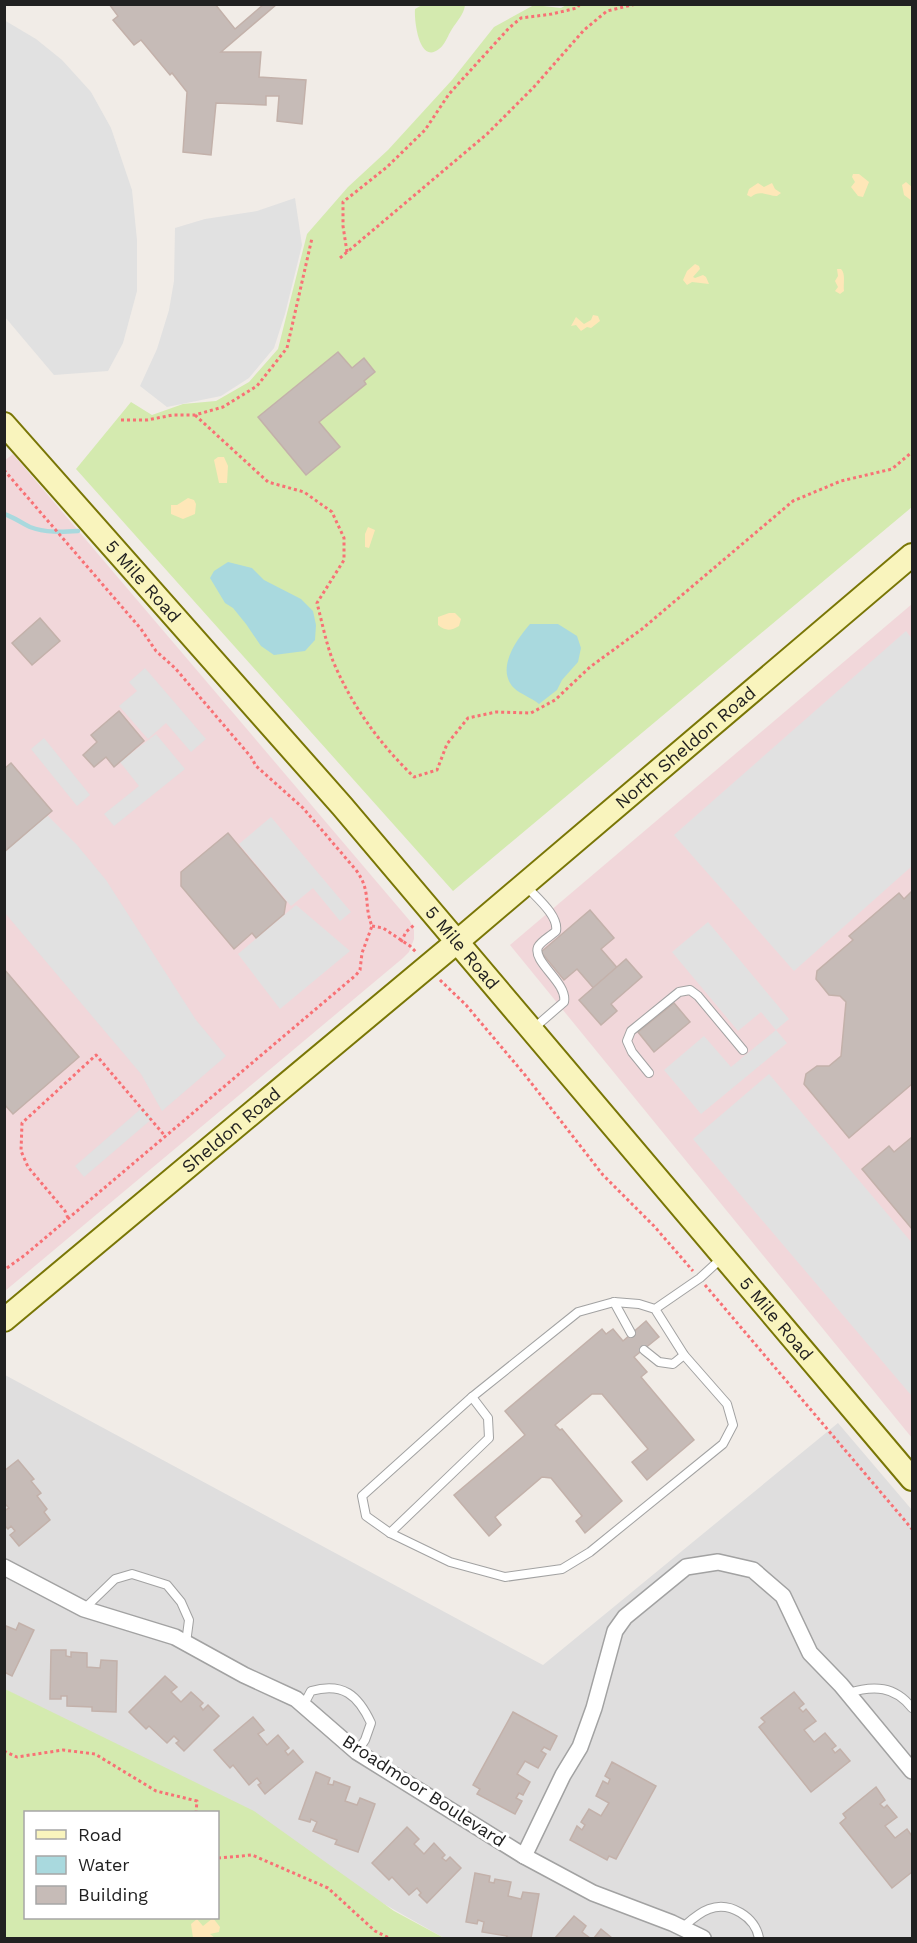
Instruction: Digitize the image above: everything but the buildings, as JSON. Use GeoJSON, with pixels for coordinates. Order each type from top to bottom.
{"type":"FeatureCollection","features":[{"type":"Feature","properties":{"kind":"street","name":"5 Mile Road"},"geometry":{"type":"LineString","coordinates":[[4,424],[230,677],[458,941],[912,1479]]}},
{"type":"Feature","properties":{"kind":"street","name":"North Sheldon Road"},"geometry":{"type":"LineString","coordinates":[[458,941],[912,555]]}},
{"type":"Feature","properties":{"kind":"street","name":"Sheldon Road"},"geometry":{"type":"LineString","coordinates":[[4,1320],[458,941]]}},
{"type":"Feature","properties":{"kind":"street"},"geometry":{"type":"LineString","coordinates":[[524,1856],[563,1776],[580,1747],[594,1708],[615,1631],[625,1617],[686,1567],[718,1562],[753,1570],[783,1596],[810,1653],[911,1766]]}},
{"type":"Feature","properties":{"kind":"street","name":"Broadmoor Boulevard"},"geometry":{"type":"LineString","coordinates":[[4,1567],[84,1609],[175,1637],[244,1675],[296,1699],[357,1752],[524,1856],[593,1893],[703,1938]]}},
{"type":"Feature","properties":{"kind":"lane"},"geometry":{"type":"LineString","coordinates":[[525,884],[557,925],[556,931],[539,945],[537,950],[565,996],[564,1002],[532,1029]]}},
{"type":"Feature","properties":{"kind":"lane"},"geometry":{"type":"LineString","coordinates":[[649,1073],[632,1052],[627,1041],[631,1031],[679,992],[690,990],[698,996],[743,1050]]}},
{"type":"Feature","properties":{"kind":"lane"},"geometry":{"type":"LineString","coordinates":[[655,1309],[700,1278],[724,1256]]}},
{"type":"Feature","properties":{"kind":"lane"},"geometry":{"type":"LineString","coordinates":[[614,1302],[631,1333]]}},
{"type":"Feature","properties":{"kind":"lane"},"geometry":{"type":"LineString","coordinates":[[614,1302],[639,1304],[655,1309],[684,1355],[727,1404],[733,1425],[723,1444],[590,1552],[562,1569],[505,1578],[450,1562],[390,1533],[366,1516],[362,1496],[472,1397],[578,1312],[614,1302]]}},
{"type":"Feature","properties":{"kind":"lane"},"geometry":{"type":"LineString","coordinates":[[644,1350],[659,1362],[673,1364],[684,1355]]}},
{"type":"Feature","properties":{"kind":"lane"},"geometry":{"type":"LineString","coordinates":[[390,1533],[489,1438],[488,1419],[472,1397]]}},
{"type":"Feature","properties":{"kind":"lane"},"geometry":{"type":"LineString","coordinates":[[84,1609],[115,1579],[132,1574],[168,1585],[181,1602],[189,1620],[186,1643]]}},
{"type":"Feature","properties":{"kind":"lane"},"geometry":{"type":"LineString","coordinates":[[303,1706],[311,1691],[324,1687],[338,1688],[354,1695],[371,1723],[365,1740],[357,1752]]}},
{"type":"Feature","properties":{"kind":"lane"},"geometry":{"type":"LineString","coordinates":[[848,1693],[867,1688],[891,1691],[899,1694],[912,1708]]}},
{"type":"Feature","properties":{"kind":"lane"},"geometry":{"type":"LineString","coordinates":[[682,1928],[694,1917],[711,1908],[730,1908],[749,1918],[759,1938]]}},
{"type":"Feature","properties":{"kind":"path"},"geometry":{"type":"LineString","coordinates":[[347,252],[343,226],[343,202],[387,167],[425,130],[449,94],[509,28],[521,18],[552,14],[577,8],[580,4]]}},
{"type":"Feature","properties":{"kind":"path"},"geometry":{"type":"LineString","coordinates":[[340,258],[487,134],[533,88],[584,30],[607,11],[636,4]]}},
{"type":"Feature","properties":{"kind":"path"},"geometry":{"type":"LineString","coordinates":[[121,420],[195,415],[224,407],[257,386],[287,348],[312,237]]}},
{"type":"Feature","properties":{"kind":"path"},"geometry":{"type":"LineString","coordinates":[[195,415],[268,482],[304,492],[333,512],[344,538],[344,560],[317,603],[333,659],[362,718],[392,755],[414,777],[437,770],[447,744],[468,718],[496,712],[531,713],[555,700],[590,667],[642,629],[793,501],[841,481],[892,469],[912,452]]}},
{"type":"Feature","properties":{"kind":"path"},"geometry":{"type":"LineString","coordinates":[[4,470],[141,629],[156,651],[175,668],[252,757],[256,765],[303,808],[356,870],[367,892],[367,914],[372,926],[362,953],[360,970],[356,975],[25,1256],[4,1270]]}},
{"type":"Feature","properties":{"kind":"path"},"geometry":{"type":"LineString","coordinates":[[402,942],[406,932],[414,925]]}},
{"type":"Feature","properties":{"kind":"path"},"geometry":{"type":"LineString","coordinates":[[372,926],[383,927],[410,946]]}},
{"type":"Feature","properties":{"kind":"path"},"geometry":{"type":"LineString","coordinates":[[442,982],[466,1005],[525,1075],[603,1175],[654,1226],[700,1278],[912,1529]]}},
{"type":"Feature","properties":{"kind":"path"},"geometry":{"type":"LineString","coordinates":[[68,1218],[65,1211],[28,1167],[21,1150],[22,1123],[96,1055],[165,1136]]}},
{"type":"Feature","properties":{"kind":"path"},"geometry":{"type":"LineString","coordinates":[[4,1751],[17,1757],[63,1750],[95,1754],[156,1791],[196,1801],[196,1811]]}},
{"type":"Feature","properties":{"kind":"path"},"geometry":{"type":"LineString","coordinates":[[219,1858],[252,1855],[328,1888],[375,1931],[389,1938]]}},
{"type":"Feature","properties":{"kind":"shaded area"},"geometry":{"type":"Polygon","coordinates":[[[4,20],[36,39],[62,60],[91,92],[111,128],[132,190],[137,240],[137,291],[123,343],[108,371],[54,375],[5,317],[4,20]]]}},
{"type":"Feature","properties":{"kind":"shaded area"},"geometry":{"type":"Polygon","coordinates":[[[295,198],[302,245],[274,348],[249,378],[221,396],[167,407],[140,386],[157,349],[169,310],[174,281],[175,228],[205,219],[257,211],[295,198]]]}},
{"type":"Feature","properties":{"kind":"shaded area"},"geometry":{"type":"Polygon","coordinates":[[[13,454],[410,921],[414,930],[414,939],[409,952],[403,958],[5,1291],[4,461],[13,454]]]}},
{"type":"Feature","properties":{"kind":"shaded area"},"geometry":{"type":"Polygon","coordinates":[[[912,604],[912,1438],[510,945],[912,604]]]}},
{"type":"Feature","properties":{"kind":"shaded area"},"geometry":{"type":"Polygon","coordinates":[[[906,631],[912,639],[912,866],[794,971],[674,835],[906,631]]]}},
{"type":"Feature","properties":{"kind":"shaded area"},"geometry":{"type":"Polygon","coordinates":[[[145,668],[206,739],[191,752],[166,723],[148,739],[119,706],[137,691],[129,682],[145,668]]]}},
{"type":"Feature","properties":{"kind":"shaded area"},"geometry":{"type":"Polygon","coordinates":[[[156,734],[185,769],[114,826],[104,814],[139,786],[120,762],[156,734]]]}},
{"type":"Feature","properties":{"kind":"shaded area"},"geometry":{"type":"Polygon","coordinates":[[[44,738],[90,795],[77,806],[31,749],[44,738]]]}},
{"type":"Feature","properties":{"kind":"shaded area"},"geometry":{"type":"Polygon","coordinates":[[[47,815],[77,845],[106,880],[196,1020],[226,1056],[162,1111],[141,1074],[5,913],[4,852],[47,815]]]}},
{"type":"Feature","properties":{"kind":"shaded area"},"geometry":{"type":"Polygon","coordinates":[[[271,817],[351,912],[340,921],[313,888],[291,906],[239,844],[271,817]]]}},
{"type":"Feature","properties":{"kind":"shaded area"},"geometry":{"type":"Polygon","coordinates":[[[296,905],[350,951],[280,1009],[238,954],[296,905]]]}},
{"type":"Feature","properties":{"kind":"shaded area"},"geometry":{"type":"Polygon","coordinates":[[[708,922],[789,1019],[776,1030],[761,1012],[738,1031],[672,952],[708,922]]]}},
{"type":"Feature","properties":{"kind":"shaded area"},"geometry":{"type":"Polygon","coordinates":[[[776,1030],[787,1043],[701,1114],[664,1070],[704,1036],[731,1067],[776,1030]]]}},
{"type":"Feature","properties":{"kind":"shaded area"},"geometry":{"type":"Polygon","coordinates":[[[769,1074],[912,1243],[911,1395],[693,1139],[769,1074]]]}},
{"type":"Feature","properties":{"kind":"shaded area"},"geometry":{"type":"Polygon","coordinates":[[[143,1107],[153,1118],[84,1177],[75,1166],[143,1107]]]}},
{"type":"Feature","properties":{"kind":"shaded area"},"geometry":{"type":"Polygon","coordinates":[[[5,1375],[543,1665],[838,1423],[912,1510],[912,1938],[444,1938],[5,1689],[5,1375]]]}},
{"type":"Feature","properties":{"kind":"green space"},"geometry":{"type":"Polygon","coordinates":[[[424,4],[465,5],[443,45],[432,52],[422,46],[417,31],[415,9],[424,4]]]}},
{"type":"Feature","properties":{"kind":"green space"},"geometry":{"type":"Polygon","coordinates":[[[568,4],[912,5],[912,507],[453,891],[76,469],[131,402],[152,415],[183,404],[216,401],[249,382],[278,349],[307,234],[348,187],[388,150],[452,80],[494,27],[534,5],[561,8],[568,4]]]}},
{"type":"Feature","properties":{"kind":"green space"},"geometry":{"type":"Polygon","coordinates":[[[5,1689],[254,1811],[394,1911],[444,1938],[5,1938],[5,1689]]]}},
{"type":"Feature","properties":{"kind":"sand"},"geometry":{"type":"Polygon","coordinates":[[[853,174],[859,174],[869,182],[863,197],[858,196],[851,187],[855,182],[853,174]]]}},
{"type":"Feature","properties":{"kind":"sand"},"geometry":{"type":"Polygon","coordinates":[[[906,182],[912,187],[912,201],[904,195],[902,185],[906,182]]]}},
{"type":"Feature","properties":{"kind":"sand"},"geometry":{"type":"Polygon","coordinates":[[[758,183],[764,187],[772,183],[781,193],[777,196],[761,193],[751,197],[747,195],[749,189],[758,183]]]}},
{"type":"Feature","properties":{"kind":"sand"},"geometry":{"type":"Polygon","coordinates":[[[695,264],[700,269],[693,277],[703,275],[709,284],[692,282],[687,285],[683,280],[687,271],[695,264]]]}},
{"type":"Feature","properties":{"kind":"sand"},"geometry":{"type":"Polygon","coordinates":[[[837,269],[843,271],[844,276],[844,291],[840,294],[835,291],[838,287],[835,281],[838,276],[837,269]]]}},
{"type":"Feature","properties":{"kind":"sand"},"geometry":{"type":"Polygon","coordinates":[[[593,315],[598,316],[600,321],[591,328],[587,327],[581,331],[576,325],[571,326],[576,317],[584,324],[591,320],[593,315]]]}},
{"type":"Feature","properties":{"kind":"sand"},"geometry":{"type":"Polygon","coordinates":[[[224,457],[228,466],[227,483],[219,483],[214,460],[224,457]]]}},
{"type":"Feature","properties":{"kind":"sand"},"geometry":{"type":"Polygon","coordinates":[[[188,498],[194,500],[196,504],[195,514],[183,519],[171,514],[171,505],[177,505],[188,498]]]}},
{"type":"Feature","properties":{"kind":"sand"},"geometry":{"type":"Polygon","coordinates":[[[368,527],[375,530],[369,548],[365,547],[365,534],[368,527]]]}},
{"type":"Feature","properties":{"kind":"sand"},"geometry":{"type":"Polygon","coordinates":[[[455,613],[461,619],[459,626],[448,630],[438,625],[438,617],[455,613]]]}},
{"type":"Feature","properties":{"kind":"sand"},"geometry":{"type":"Polygon","coordinates":[[[197,1919],[203,1926],[214,1919],[220,1927],[219,1932],[210,1934],[215,1938],[193,1938],[191,1924],[197,1919]]]}},
{"type":"Feature","properties":{"kind":"water"},"geometry":{"type":"Polygon","coordinates":[[[228,562],[252,568],[264,580],[301,599],[313,611],[316,625],[315,640],[305,651],[274,655],[261,646],[233,608],[225,603],[210,578],[214,571],[228,562]]]}},
{"type":"Feature","properties":{"kind":"water"},"geometry":{"type":"Polygon","coordinates":[[[530,624],[558,624],[577,636],[581,648],[578,662],[562,680],[557,690],[539,704],[514,688],[507,672],[510,654],[530,624]]]}},
{"type":"Feature","properties":{"kind":"waterway"},"geometry":{"type":"LineString","coordinates":[[4,514],[36,529],[54,532],[78,531]]}}]}
